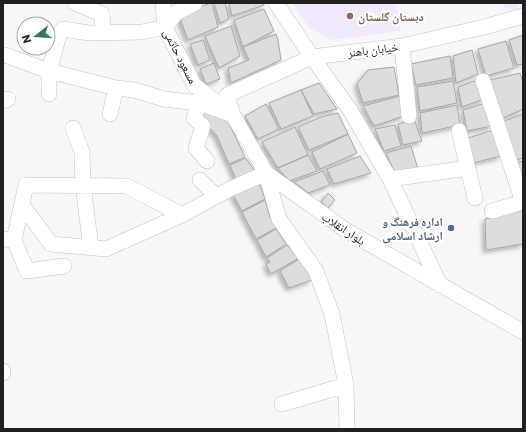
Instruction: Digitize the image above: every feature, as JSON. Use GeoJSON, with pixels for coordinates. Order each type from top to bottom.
{"type":"FeatureCollection","features":[{"type":"Feature","properties":{"kind":"street"},"geometry":{"type":"LineString","coordinates":[[75,3],[102,14],[103,32]]}},
{"type":"Feature","properties":{"kind":"street","name":"مسعود حاتمی"},"geometry":{"type":"LineString","coordinates":[[163,3],[165,27],[194,85],[233,115]]}},
{"type":"Feature","properties":{"kind":"street"},"geometry":{"type":"LineString","coordinates":[[49,94],[49,71],[59,35],[63,29],[89,33],[142,32],[165,27],[176,13],[196,3]]}},
{"type":"Feature","properties":{"kind":"street"},"geometry":{"type":"LineString","coordinates":[[276,3],[350,110],[390,179],[440,285]]}},
{"type":"Feature","properties":{"kind":"street","name":"خیابان باهنر"},"geometry":{"type":"LineString","coordinates":[[227,96],[312,57],[402,46],[484,27],[522,15]]}},
{"type":"Feature","properties":{"kind":"street"},"geometry":{"type":"LineString","coordinates":[[402,46],[409,116]]}},
{"type":"Feature","properties":{"kind":"street"},"geometry":{"type":"LineString","coordinates":[[3,56],[5,55],[49,71],[116,88],[134,90],[164,99],[199,103],[233,115]]}},
{"type":"Feature","properties":{"kind":"street"},"geometry":{"type":"LineString","coordinates":[[483,81],[523,202],[492,211]]}},
{"type":"Feature","properties":{"kind":"street"},"geometry":{"type":"LineString","coordinates":[[110,114],[116,88]]}},
{"type":"Feature","properties":{"kind":"street","name":"بلوار انقلاب"},"geometry":{"type":"LineString","coordinates":[[227,96],[233,115],[266,173],[347,231],[523,332]]}},
{"type":"Feature","properties":{"kind":"street"},"geometry":{"type":"LineString","coordinates":[[199,103],[194,118],[203,126],[196,148],[207,162]]}},
{"type":"Feature","properties":{"kind":"street"},"geometry":{"type":"LineString","coordinates":[[74,128],[82,152],[83,185],[92,248]]}},
{"type":"Feature","properties":{"kind":"street"},"geometry":{"type":"LineString","coordinates":[[459,131],[476,198]]}},
{"type":"Feature","properties":{"kind":"street"},"geometry":{"type":"LineString","coordinates":[[390,179],[468,168]]}},
{"type":"Feature","properties":{"kind":"street"},"geometry":{"type":"LineString","coordinates":[[22,205],[51,244],[106,249],[182,215],[216,196],[266,173],[279,219],[316,271],[332,314],[346,385],[347,429]]}},
{"type":"Feature","properties":{"kind":"street"},"geometry":{"type":"LineString","coordinates":[[200,180],[216,196]]}},
{"type":"Feature","properties":{"kind":"street"},"geometry":{"type":"LineString","coordinates":[[64,266],[27,271],[8,240],[22,205],[26,185],[127,186],[182,215]]}},
{"type":"Feature","properties":{"kind":"street"},"geometry":{"type":"LineString","coordinates":[[282,404],[346,385]]}},
{"type":"Feature","properties":{"kind":"shaded area","name":"دبستان گلستان"},"geometry":{"type":"Polygon","coordinates":[[[293,3],[396,3],[401,31],[332,40],[309,28],[293,3]]]}},
{"type":"Feature","properties":{"kind":"shaded area"},"geometry":{"type":"Polygon","coordinates":[[[503,3],[520,3],[518,9],[505,11],[503,3]]]}},
{"type":"Feature","properties":{"kind":"building"},"geometry":{"type":"Polygon","coordinates":[[[212,3],[218,27],[188,40],[179,16],[212,3]]]}},
{"type":"Feature","properties":{"kind":"building"},"geometry":{"type":"Polygon","coordinates":[[[214,3],[225,3],[229,19],[220,23],[214,3]]]}},
{"type":"Feature","properties":{"kind":"building"},"geometry":{"type":"Polygon","coordinates":[[[229,3],[264,3],[264,5],[232,16],[229,3]]]}},
{"type":"Feature","properties":{"kind":"building"},"geometry":{"type":"Polygon","coordinates":[[[264,9],[274,31],[243,47],[234,20],[264,9]]]}},
{"type":"Feature","properties":{"kind":"building"},"geometry":{"type":"Polygon","coordinates":[[[231,26],[240,56],[219,68],[205,36],[231,26]]]}},
{"type":"Feature","properties":{"kind":"building"},"geometry":{"type":"Polygon","coordinates":[[[276,34],[281,60],[231,83],[228,68],[249,60],[243,47],[276,34]]]}},
{"type":"Feature","properties":{"kind":"building"},"geometry":{"type":"Polygon","coordinates":[[[523,35],[523,64],[517,65],[509,40],[523,35]]]}},
{"type":"Feature","properties":{"kind":"building"},"geometry":{"type":"Polygon","coordinates":[[[203,40],[210,60],[198,65],[190,44],[203,40]]]}},
{"type":"Feature","properties":{"kind":"building"},"geometry":{"type":"Polygon","coordinates":[[[506,41],[514,68],[486,76],[478,49],[506,41]]]}},
{"type":"Feature","properties":{"kind":"building"},"geometry":{"type":"Polygon","coordinates":[[[472,50],[478,74],[456,83],[453,56],[472,50]]]}},
{"type":"Feature","properties":{"kind":"building"},"geometry":{"type":"Polygon","coordinates":[[[450,56],[453,78],[416,85],[411,64],[450,56]]]}},
{"type":"Feature","properties":{"kind":"building"},"geometry":{"type":"Polygon","coordinates":[[[214,63],[220,79],[206,84],[200,69],[214,63]]]}},
{"type":"Feature","properties":{"kind":"building"},"geometry":{"type":"Polygon","coordinates":[[[394,67],[399,95],[363,103],[357,84],[368,70],[394,67]]]}},
{"type":"Feature","properties":{"kind":"building"},"geometry":{"type":"Polygon","coordinates":[[[520,73],[523,82],[523,109],[501,119],[490,80],[520,73]]]}},
{"type":"Feature","properties":{"kind":"building"},"geometry":{"type":"Polygon","coordinates":[[[477,80],[484,99],[462,107],[458,87],[477,80]]]}},
{"type":"Feature","properties":{"kind":"building"},"geometry":{"type":"Polygon","coordinates":[[[453,81],[457,103],[420,111],[417,87],[453,81]]]}},
{"type":"Feature","properties":{"kind":"building"},"geometry":{"type":"Polygon","coordinates":[[[319,83],[337,109],[314,114],[301,90],[319,83]]]}},
{"type":"Feature","properties":{"kind":"building"},"geometry":{"type":"Polygon","coordinates":[[[301,90],[313,116],[281,129],[269,103],[301,90]]]}},
{"type":"Feature","properties":{"kind":"building"},"geometry":{"type":"Polygon","coordinates":[[[400,96],[404,116],[374,126],[363,106],[400,96]]]}},
{"type":"Feature","properties":{"kind":"building"},"geometry":{"type":"Polygon","coordinates":[[[485,103],[492,126],[467,131],[463,110],[485,103]]]}},
{"type":"Feature","properties":{"kind":"building"},"geometry":{"type":"Polygon","coordinates":[[[266,104],[279,129],[258,139],[245,116],[266,104]]]}},
{"type":"Feature","properties":{"kind":"building"},"geometry":{"type":"Polygon","coordinates":[[[457,105],[460,125],[422,133],[420,113],[457,105]]]}},
{"type":"Feature","properties":{"kind":"building"},"geometry":{"type":"Polygon","coordinates":[[[205,106],[228,121],[245,157],[229,164],[217,136],[199,116],[205,106]]]}},
{"type":"Feature","properties":{"kind":"building"},"geometry":{"type":"Polygon","coordinates":[[[338,113],[348,134],[309,150],[298,127],[321,117],[338,113]]]}},
{"type":"Feature","properties":{"kind":"building"},"geometry":{"type":"Polygon","coordinates":[[[523,114],[523,158],[516,160],[502,122],[523,114]]]}},
{"type":"Feature","properties":{"kind":"building"},"geometry":{"type":"Polygon","coordinates":[[[414,119],[422,141],[403,145],[398,124],[414,119]]]}},
{"type":"Feature","properties":{"kind":"building"},"geometry":{"type":"Polygon","coordinates":[[[395,125],[401,146],[384,151],[375,129],[395,125]]]}},
{"type":"Feature","properties":{"kind":"building"},"geometry":{"type":"Polygon","coordinates":[[[295,127],[308,155],[278,168],[262,142],[295,127]]]}},
{"type":"Feature","properties":{"kind":"building"},"geometry":{"type":"Polygon","coordinates":[[[493,130],[501,156],[473,163],[468,138],[493,130]]]}},
{"type":"Feature","properties":{"kind":"building"},"geometry":{"type":"Polygon","coordinates":[[[348,134],[357,153],[320,169],[312,152],[348,134]]]}},
{"type":"Feature","properties":{"kind":"building"},"geometry":{"type":"Polygon","coordinates":[[[411,146],[419,172],[395,173],[386,153],[411,146]]]}},
{"type":"Feature","properties":{"kind":"building"},"geometry":{"type":"Polygon","coordinates":[[[308,155],[317,171],[289,181],[278,168],[308,155]]]}},
{"type":"Feature","properties":{"kind":"building"},"geometry":{"type":"Polygon","coordinates":[[[360,156],[371,173],[334,184],[327,169],[360,156]]]}},
{"type":"Feature","properties":{"kind":"building"},"geometry":{"type":"Polygon","coordinates":[[[246,158],[256,173],[237,182],[230,165],[246,158]]]}},
{"type":"Feature","properties":{"kind":"building"},"geometry":{"type":"Polygon","coordinates":[[[523,161],[523,183],[517,163],[523,161]]]}},
{"type":"Feature","properties":{"kind":"building"},"geometry":{"type":"Polygon","coordinates":[[[323,171],[330,185],[308,193],[294,182],[323,171]]]}},
{"type":"Feature","properties":{"kind":"building"},"geometry":{"type":"Polygon","coordinates":[[[258,180],[265,199],[242,211],[233,195],[258,180]]]}},
{"type":"Feature","properties":{"kind":"building"},"geometry":{"type":"Polygon","coordinates":[[[328,193],[335,200],[328,208],[321,202],[328,193]]]}},
{"type":"Feature","properties":{"kind":"building"},"geometry":{"type":"Polygon","coordinates":[[[265,200],[270,217],[276,228],[256,239],[242,212],[265,200]]]}},
{"type":"Feature","properties":{"kind":"building"},"geometry":{"type":"Polygon","coordinates":[[[523,210],[523,244],[486,250],[485,219],[523,210]]]}},
{"type":"Feature","properties":{"kind":"building"},"geometry":{"type":"Polygon","coordinates":[[[276,229],[286,244],[266,257],[257,240],[276,229]]]}},
{"type":"Feature","properties":{"kind":"building"},"geometry":{"type":"Polygon","coordinates":[[[287,245],[299,258],[271,274],[266,265],[270,262],[267,258],[287,245]]]}},
{"type":"Feature","properties":{"kind":"building"},"geometry":{"type":"Polygon","coordinates":[[[299,259],[312,280],[289,288],[280,271],[299,259]]]}},
{"type":"Feature","properties":{"kind":"place","name":"دبستان گلستان"},"geometry":{"type":"Point","coordinates":[350,16]}},
{"type":"Feature","properties":{"kind":"place","name":"اداره فرهنگ و ارشاد اسلامی"},"geometry":{"type":"Point","coordinates":[451,228]}}]}
